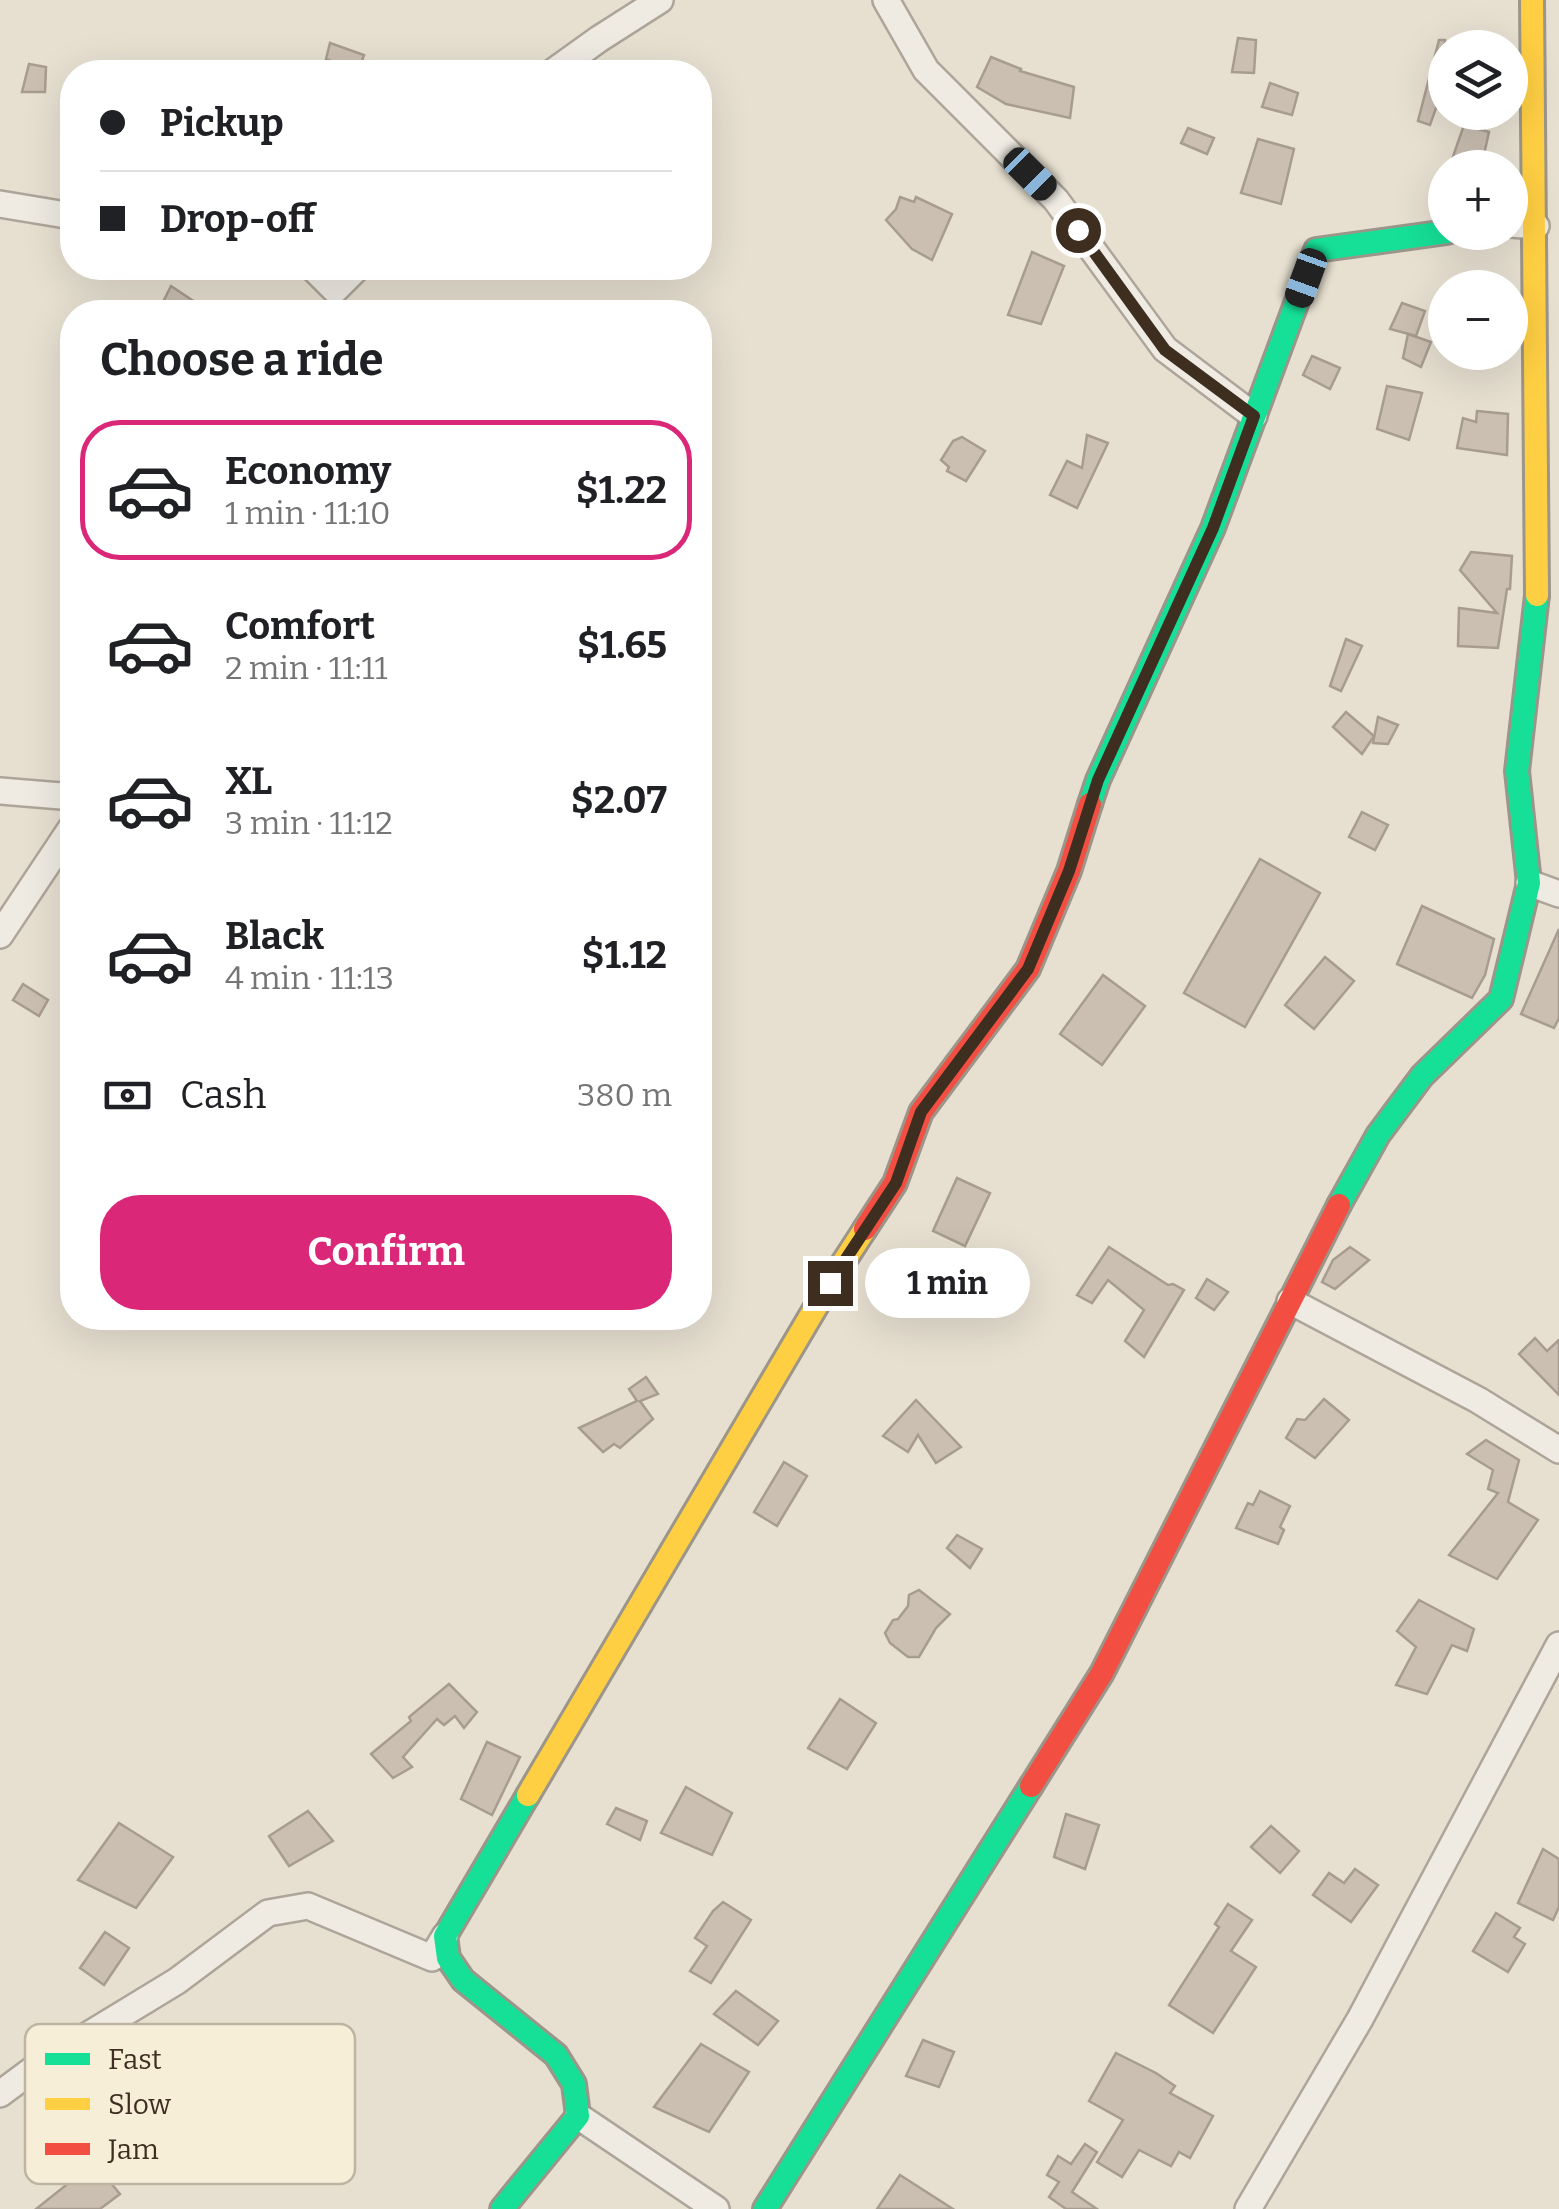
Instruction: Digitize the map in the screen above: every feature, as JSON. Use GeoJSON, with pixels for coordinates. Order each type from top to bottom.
{"type":"FeatureCollection","features":[{"type":"Feature","properties":{"kind":"street"},"geometry":{"type":"LineString","coordinates":[[572,60],[660,0]]}},
{"type":"Feature","properties":{"kind":"street"},"geometry":{"type":"LineString","coordinates":[[886,0],[926,70],[1056,200],[1165,350],[1254,416]]}},
{"type":"Feature","properties":{"kind":"street"},"geometry":{"type":"LineString","coordinates":[[1526,150],[1532,0]]}},
{"type":"Feature","properties":{"kind":"street"},"geometry":{"type":"LineString","coordinates":[[0,204],[60,214]]}},
{"type":"Feature","properties":{"kind":"street"},"geometry":{"type":"LineString","coordinates":[[106,2024],[177,1981],[268,1912],[308,1906],[432,1958],[830,1283],[896,1183],[921,1112],[1028,969],[1069,871],[1098,780],[1213,528],[1316,250],[1428,234]]}},
{"type":"Feature","properties":{"kind":"street"},"geometry":{"type":"LineString","coordinates":[[765,2209],[1102,1674],[1316,1246],[1378,1135],[1422,1076],[1501,999],[1529,883],[1517,770],[1538,578],[1524,250]]}},
{"type":"Feature","properties":{"kind":"street"},"geometry":{"type":"LineString","coordinates":[[322,280],[337,300]]}},
{"type":"Feature","properties":{"kind":"street"},"geometry":{"type":"LineString","coordinates":[[0,791],[60,796]]}},
{"type":"Feature","properties":{"kind":"street"},"geometry":{"type":"LineString","coordinates":[[0,935],[60,846]]}},
{"type":"Feature","properties":{"kind":"street"},"geometry":{"type":"LineString","coordinates":[[1529,883],[1559,894]]}},
{"type":"Feature","properties":{"kind":"street"},"geometry":{"type":"LineString","coordinates":[[1290,1302],[1478,1400],[1559,1450]]}},
{"type":"Feature","properties":{"kind":"street"},"geometry":{"type":"LineString","coordinates":[[1248,2209],[1360,2019],[1559,1646]]}},
{"type":"Feature","properties":{"kind":"street"},"geometry":{"type":"LineString","coordinates":[[445,1936],[448,1958],[463,1980],[556,2055],[574,2084],[578,2116],[502,2209]]}},
{"type":"Feature","properties":{"kind":"street"},"geometry":{"type":"LineString","coordinates":[[0,2094],[25,2075]]}},
{"type":"Feature","properties":{"kind":"street"},"geometry":{"type":"LineString","coordinates":[[578,2116],[716,2209]]}},
{"type":"Feature","properties":{"kind":"building"},"geometry":{"type":"Polygon","coordinates":[[[1238,38],[1256,40],[1254,73],[1232,72],[1238,38]]]}},
{"type":"Feature","properties":{"kind":"building"},"geometry":{"type":"Polygon","coordinates":[[[330,43],[364,55],[362,60],[326,59],[330,43]]]}},
{"type":"Feature","properties":{"kind":"building"},"geometry":{"type":"Polygon","coordinates":[[[991,57],[1020,71],[1074,87],[1070,118],[1006,104],[977,87],[991,57]]]}},
{"type":"Feature","properties":{"kind":"building"},"geometry":{"type":"Polygon","coordinates":[[[29,64],[46,67],[45,92],[22,92],[29,64]]]}},
{"type":"Feature","properties":{"kind":"building"},"geometry":{"type":"Polygon","coordinates":[[[1428,82],[1428,124],[1418,121],[1428,82]]]}},
{"type":"Feature","properties":{"kind":"building"},"geometry":{"type":"Polygon","coordinates":[[[1270,83],[1298,93],[1292,115],[1262,107],[1270,83]]]}},
{"type":"Feature","properties":{"kind":"building"},"geometry":{"type":"Polygon","coordinates":[[[1188,128],[1214,138],[1207,154],[1181,143],[1188,128]]]}},
{"type":"Feature","properties":{"kind":"building"},"geometry":{"type":"Polygon","coordinates":[[[1462,130],[1489,132],[1485,150],[1455,150],[1462,130]]]}},
{"type":"Feature","properties":{"kind":"building"},"geometry":{"type":"Polygon","coordinates":[[[1258,139],[1294,149],[1281,204],[1241,193],[1258,139]]]}},
{"type":"Feature","properties":{"kind":"building"},"geometry":{"type":"Polygon","coordinates":[[[900,197],[914,202],[916,197],[952,214],[932,260],[912,249],[886,220],[900,197]]]}},
{"type":"Feature","properties":{"kind":"building"},"geometry":{"type":"Polygon","coordinates":[[[1032,252],[1064,266],[1041,324],[1008,315],[1032,252]]]}},
{"type":"Feature","properties":{"kind":"building"},"geometry":{"type":"Polygon","coordinates":[[[171,286],[192,300],[164,300],[171,286]]]}},
{"type":"Feature","properties":{"kind":"building"},"geometry":{"type":"Polygon","coordinates":[[[1402,303],[1425,311],[1416,336],[1390,329],[1402,303]]]}},
{"type":"Feature","properties":{"kind":"building"},"geometry":{"type":"Polygon","coordinates":[[[1408,334],[1428,341],[1421,367],[1403,358],[1408,334]]]}},
{"type":"Feature","properties":{"kind":"building"},"geometry":{"type":"Polygon","coordinates":[[[1312,356],[1340,368],[1330,389],[1303,375],[1312,356]]]}},
{"type":"Feature","properties":{"kind":"building"},"geometry":{"type":"Polygon","coordinates":[[[1387,386],[1422,393],[1409,440],[1377,429],[1387,386]]]}},
{"type":"Feature","properties":{"kind":"building"},"geometry":{"type":"Polygon","coordinates":[[[1477,411],[1508,414],[1507,455],[1457,448],[1463,418],[1476,422],[1477,411]]]}},
{"type":"Feature","properties":{"kind":"building"},"geometry":{"type":"Polygon","coordinates":[[[1087,435],[1108,443],[1077,508],[1050,495],[1067,461],[1082,468],[1087,435]]]}},
{"type":"Feature","properties":{"kind":"building"},"geometry":{"type":"Polygon","coordinates":[[[962,437],[985,451],[966,481],[947,471],[949,467],[941,460],[953,441],[962,437]]]}},
{"type":"Feature","properties":{"kind":"building"},"geometry":{"type":"Polygon","coordinates":[[[1471,552],[1512,556],[1498,648],[1458,646],[1459,608],[1497,613],[1460,570],[1471,552]]]}},
{"type":"Feature","properties":{"kind":"building"},"geometry":{"type":"Polygon","coordinates":[[[1346,639],[1362,646],[1341,691],[1330,686],[1346,639]]]}},
{"type":"Feature","properties":{"kind":"building"},"geometry":{"type":"Polygon","coordinates":[[[1346,712],[1374,736],[1362,754],[1333,727],[1346,712]]]}},
{"type":"Feature","properties":{"kind":"building"},"geometry":{"type":"Polygon","coordinates":[[[1378,717],[1398,725],[1388,744],[1373,743],[1378,717]]]}},
{"type":"Feature","properties":{"kind":"building"},"geometry":{"type":"Polygon","coordinates":[[[1362,812],[1388,825],[1375,850],[1349,837],[1362,812]]]}},
{"type":"Feature","properties":{"kind":"building"},"geometry":{"type":"Polygon","coordinates":[[[1260,859],[1320,893],[1245,1027],[1184,993],[1260,859]]]}},
{"type":"Feature","properties":{"kind":"building"},"geometry":{"type":"Polygon","coordinates":[[[1422,906],[1494,939],[1485,975],[1472,998],[1397,964],[1422,906]]]}},
{"type":"Feature","properties":{"kind":"building"},"geometry":{"type":"Polygon","coordinates":[[[1559,929],[1559,1018],[1554,1028],[1521,1014],[1559,929]]]}},
{"type":"Feature","properties":{"kind":"building"},"geometry":{"type":"Polygon","coordinates":[[[1325,957],[1354,981],[1314,1029],[1285,1005],[1325,957]]]}},
{"type":"Feature","properties":{"kind":"building"},"geometry":{"type":"Polygon","coordinates":[[[1103,975],[1145,1006],[1102,1065],[1060,1034],[1103,975]]]}},
{"type":"Feature","properties":{"kind":"building"},"geometry":{"type":"Polygon","coordinates":[[[23,984],[48,1000],[39,1016],[13,1000],[23,984]]]}},
{"type":"Feature","properties":{"kind":"building"},"geometry":{"type":"Polygon","coordinates":[[[957,1178],[990,1193],[965,1246],[933,1231],[957,1178]]]}},
{"type":"Feature","properties":{"kind":"building"},"geometry":{"type":"Polygon","coordinates":[[[1109,1247],[1168,1285],[1184,1290],[1144,1357],[1125,1341],[1144,1310],[1108,1280],[1092,1303],[1077,1295],[1109,1247]]]}},
{"type":"Feature","properties":{"kind":"building"},"geometry":{"type":"Polygon","coordinates":[[[1350,1247],[1369,1260],[1335,1289],[1322,1282],[1333,1260],[1350,1247]]]}},
{"type":"Feature","properties":{"kind":"building"},"geometry":{"type":"Polygon","coordinates":[[[1207,1279],[1228,1292],[1214,1310],[1196,1298],[1207,1279]]]}},
{"type":"Feature","properties":{"kind":"building"},"geometry":{"type":"Polygon","coordinates":[[[1535,1338],[1547,1351],[1559,1340],[1559,1395],[1519,1354],[1535,1338]]]}},
{"type":"Feature","properties":{"kind":"building"},"geometry":{"type":"Polygon","coordinates":[[[646,1377],[658,1394],[640,1401],[653,1419],[620,1448],[614,1444],[603,1452],[579,1428],[637,1401],[629,1389],[646,1377]]]}},
{"type":"Feature","properties":{"kind":"building"},"geometry":{"type":"Polygon","coordinates":[[[1324,1399],[1349,1420],[1315,1458],[1286,1438],[1297,1419],[1305,1420],[1324,1399]]]}},
{"type":"Feature","properties":{"kind":"building"},"geometry":{"type":"Polygon","coordinates":[[[916,1400],[961,1447],[936,1463],[918,1435],[908,1452],[883,1436],[916,1400]]]}},
{"type":"Feature","properties":{"kind":"building"},"geometry":{"type":"Polygon","coordinates":[[[1486,1440],[1519,1460],[1508,1502],[1538,1520],[1497,1579],[1449,1555],[1498,1493],[1488,1489],[1493,1470],[1467,1454],[1486,1440]]]}},
{"type":"Feature","properties":{"kind":"building"},"geometry":{"type":"Polygon","coordinates":[[[784,1462],[807,1476],[777,1526],[754,1512],[784,1462]]]}},
{"type":"Feature","properties":{"kind":"building"},"geometry":{"type":"Polygon","coordinates":[[[1260,1491],[1290,1506],[1280,1527],[1284,1530],[1278,1544],[1236,1528],[1248,1503],[1253,1505],[1260,1491]]]}},
{"type":"Feature","properties":{"kind":"building"},"geometry":{"type":"Polygon","coordinates":[[[957,1535],[982,1549],[970,1568],[947,1548],[957,1535]]]}},
{"type":"Feature","properties":{"kind":"building"},"geometry":{"type":"Polygon","coordinates":[[[919,1590],[950,1614],[936,1628],[919,1657],[908,1657],[890,1643],[885,1633],[908,1606],[909,1595],[919,1590]]]}},
{"type":"Feature","properties":{"kind":"building"},"geometry":{"type":"Polygon","coordinates":[[[1419,1600],[1474,1629],[1467,1651],[1452,1645],[1427,1694],[1396,1685],[1416,1647],[1397,1631],[1419,1600]]]}},
{"type":"Feature","properties":{"kind":"building"},"geometry":{"type":"Polygon","coordinates":[[[449,1684],[477,1712],[464,1728],[455,1716],[444,1725],[437,1719],[403,1757],[412,1767],[393,1778],[371,1754],[449,1684]]]}},
{"type":"Feature","properties":{"kind":"building"},"geometry":{"type":"Polygon","coordinates":[[[840,1699],[876,1723],[847,1769],[808,1748],[840,1699]]]}},
{"type":"Feature","properties":{"kind":"building"},"geometry":{"type":"Polygon","coordinates":[[[487,1742],[520,1757],[492,1815],[461,1799],[487,1742]]]}},
{"type":"Feature","properties":{"kind":"building"},"geometry":{"type":"Polygon","coordinates":[[[686,1787],[732,1813],[712,1855],[661,1833],[686,1787]]]}},
{"type":"Feature","properties":{"kind":"building"},"geometry":{"type":"Polygon","coordinates":[[[616,1808],[647,1821],[640,1840],[607,1824],[616,1808]]]}},
{"type":"Feature","properties":{"kind":"building"},"geometry":{"type":"Polygon","coordinates":[[[308,1811],[333,1841],[289,1866],[269,1836],[308,1811]]]}},
{"type":"Feature","properties":{"kind":"building"},"geometry":{"type":"Polygon","coordinates":[[[1066,1814],[1099,1825],[1085,1869],[1054,1857],[1066,1814]]]}},
{"type":"Feature","properties":{"kind":"building"},"geometry":{"type":"Polygon","coordinates":[[[119,1823],[173,1857],[136,1908],[78,1880],[119,1823]]]}},
{"type":"Feature","properties":{"kind":"building"},"geometry":{"type":"Polygon","coordinates":[[[1271,1826],[1299,1851],[1280,1873],[1251,1847],[1271,1826]]]}},
{"type":"Feature","properties":{"kind":"building"},"geometry":{"type":"Polygon","coordinates":[[[1543,1849],[1559,1859],[1559,1907],[1553,1920],[1518,1903],[1543,1849]]]}},
{"type":"Feature","properties":{"kind":"building"},"geometry":{"type":"Polygon","coordinates":[[[1355,1869],[1378,1885],[1351,1922],[1313,1895],[1329,1873],[1344,1883],[1355,1869]]]}},
{"type":"Feature","properties":{"kind":"building"},"geometry":{"type":"Polygon","coordinates":[[[723,1902],[751,1920],[711,1983],[690,1971],[707,1946],[695,1938],[723,1902]]]}},
{"type":"Feature","properties":{"kind":"building"},"geometry":{"type":"Polygon","coordinates":[[[1228,1904],[1252,1920],[1231,1951],[1256,1967],[1213,2033],[1169,2005],[1219,1927],[1215,1924],[1228,1904]]]}},
{"type":"Feature","properties":{"kind":"building"},"geometry":{"type":"Polygon","coordinates":[[[1496,1913],[1520,1928],[1514,1937],[1525,1944],[1508,1972],[1473,1951],[1496,1913]]]}},
{"type":"Feature","properties":{"kind":"building"},"geometry":{"type":"Polygon","coordinates":[[[105,1932],[129,1948],[104,1985],[80,1968],[105,1932]]]}},
{"type":"Feature","properties":{"kind":"building"},"geometry":{"type":"Polygon","coordinates":[[[736,1991],[778,2021],[758,2045],[714,2014],[736,1991]]]}},
{"type":"Feature","properties":{"kind":"building"},"geometry":{"type":"Polygon","coordinates":[[[923,2040],[954,2052],[939,2087],[906,2076],[923,2040]]]}},
{"type":"Feature","properties":{"kind":"building"},"geometry":{"type":"Polygon","coordinates":[[[701,2044],[749,2072],[709,2132],[654,2107],[701,2044]]]}},
{"type":"Feature","properties":{"kind":"building"},"geometry":{"type":"Polygon","coordinates":[[[1116,2053],[1156,2073],[1175,2086],[1170,2093],[1213,2116],[1190,2158],[1179,2152],[1171,2166],[1139,2150],[1122,2177],[1097,2162],[1123,2120],[1089,2101],[1116,2053]]]}},
{"type":"Feature","properties":{"kind":"building"},"geometry":{"type":"Polygon","coordinates":[[[1085,2144],[1097,2152],[1072,2192],[1097,2209],[1066,2209],[1049,2197],[1059,2182],[1047,2175],[1058,2156],[1071,2164],[1085,2144]]]}},
{"type":"Feature","properties":{"kind":"building"},"geometry":{"type":"Polygon","coordinates":[[[900,2175],[953,2209],[877,2209],[900,2175]]]}},
{"type":"Feature","properties":{"kind":"building"},"geometry":{"type":"Polygon","coordinates":[[[68,2184],[112,2184],[120,2194],[100,2209],[36,2209],[68,2184]]]}},
{"type":"Feature","properties":{"kind":"traffic: fast"},"geometry":{"type":"LineString","coordinates":[[1090,804],[1213,528],[1316,250],[1428,235]]}},
{"type":"Feature","properties":{"kind":"traffic: fast"},"geometry":{"type":"LineString","coordinates":[[1339,1205],[1378,1135],[1422,1076],[1501,999],[1529,883],[1517,771],[1537,595]]}},
{"type":"Feature","properties":{"kind":"traffic: fast"},"geometry":{"type":"LineString","coordinates":[[765,2209],[1031,1786]]}},
{"type":"Feature","properties":{"kind":"traffic: fast"},"geometry":{"type":"LineString","coordinates":[[502,2209],[578,2116],[574,2084],[556,2055],[463,1980],[448,1958],[445,1936],[528,1795]]}},
{"type":"Feature","properties":{"kind":"traffic: slow"},"geometry":{"type":"LineString","coordinates":[[1532,0],[1537,595]]}},
{"type":"Feature","properties":{"kind":"traffic: slow"},"geometry":{"type":"LineString","coordinates":[[528,1795],[865,1229]]}},
{"type":"Feature","properties":{"kind":"traffic: jam"},"geometry":{"type":"LineString","coordinates":[[865,1229],[895,1183],[921,1112],[1028,969],[1069,871],[1090,804]]}},
{"type":"Feature","properties":{"kind":"traffic: jam"},"geometry":{"type":"LineString","coordinates":[[1031,1786],[1102,1673],[1339,1205]]}},
{"type":"Feature","properties":{"kind":"route"},"geometry":{"type":"LineString","coordinates":[[830,1283],[896,1183],[921,1112],[1028,969],[1069,871],[1098,780],[1213,528],[1254,416],[1165,350],[1078,230]]}}]}
